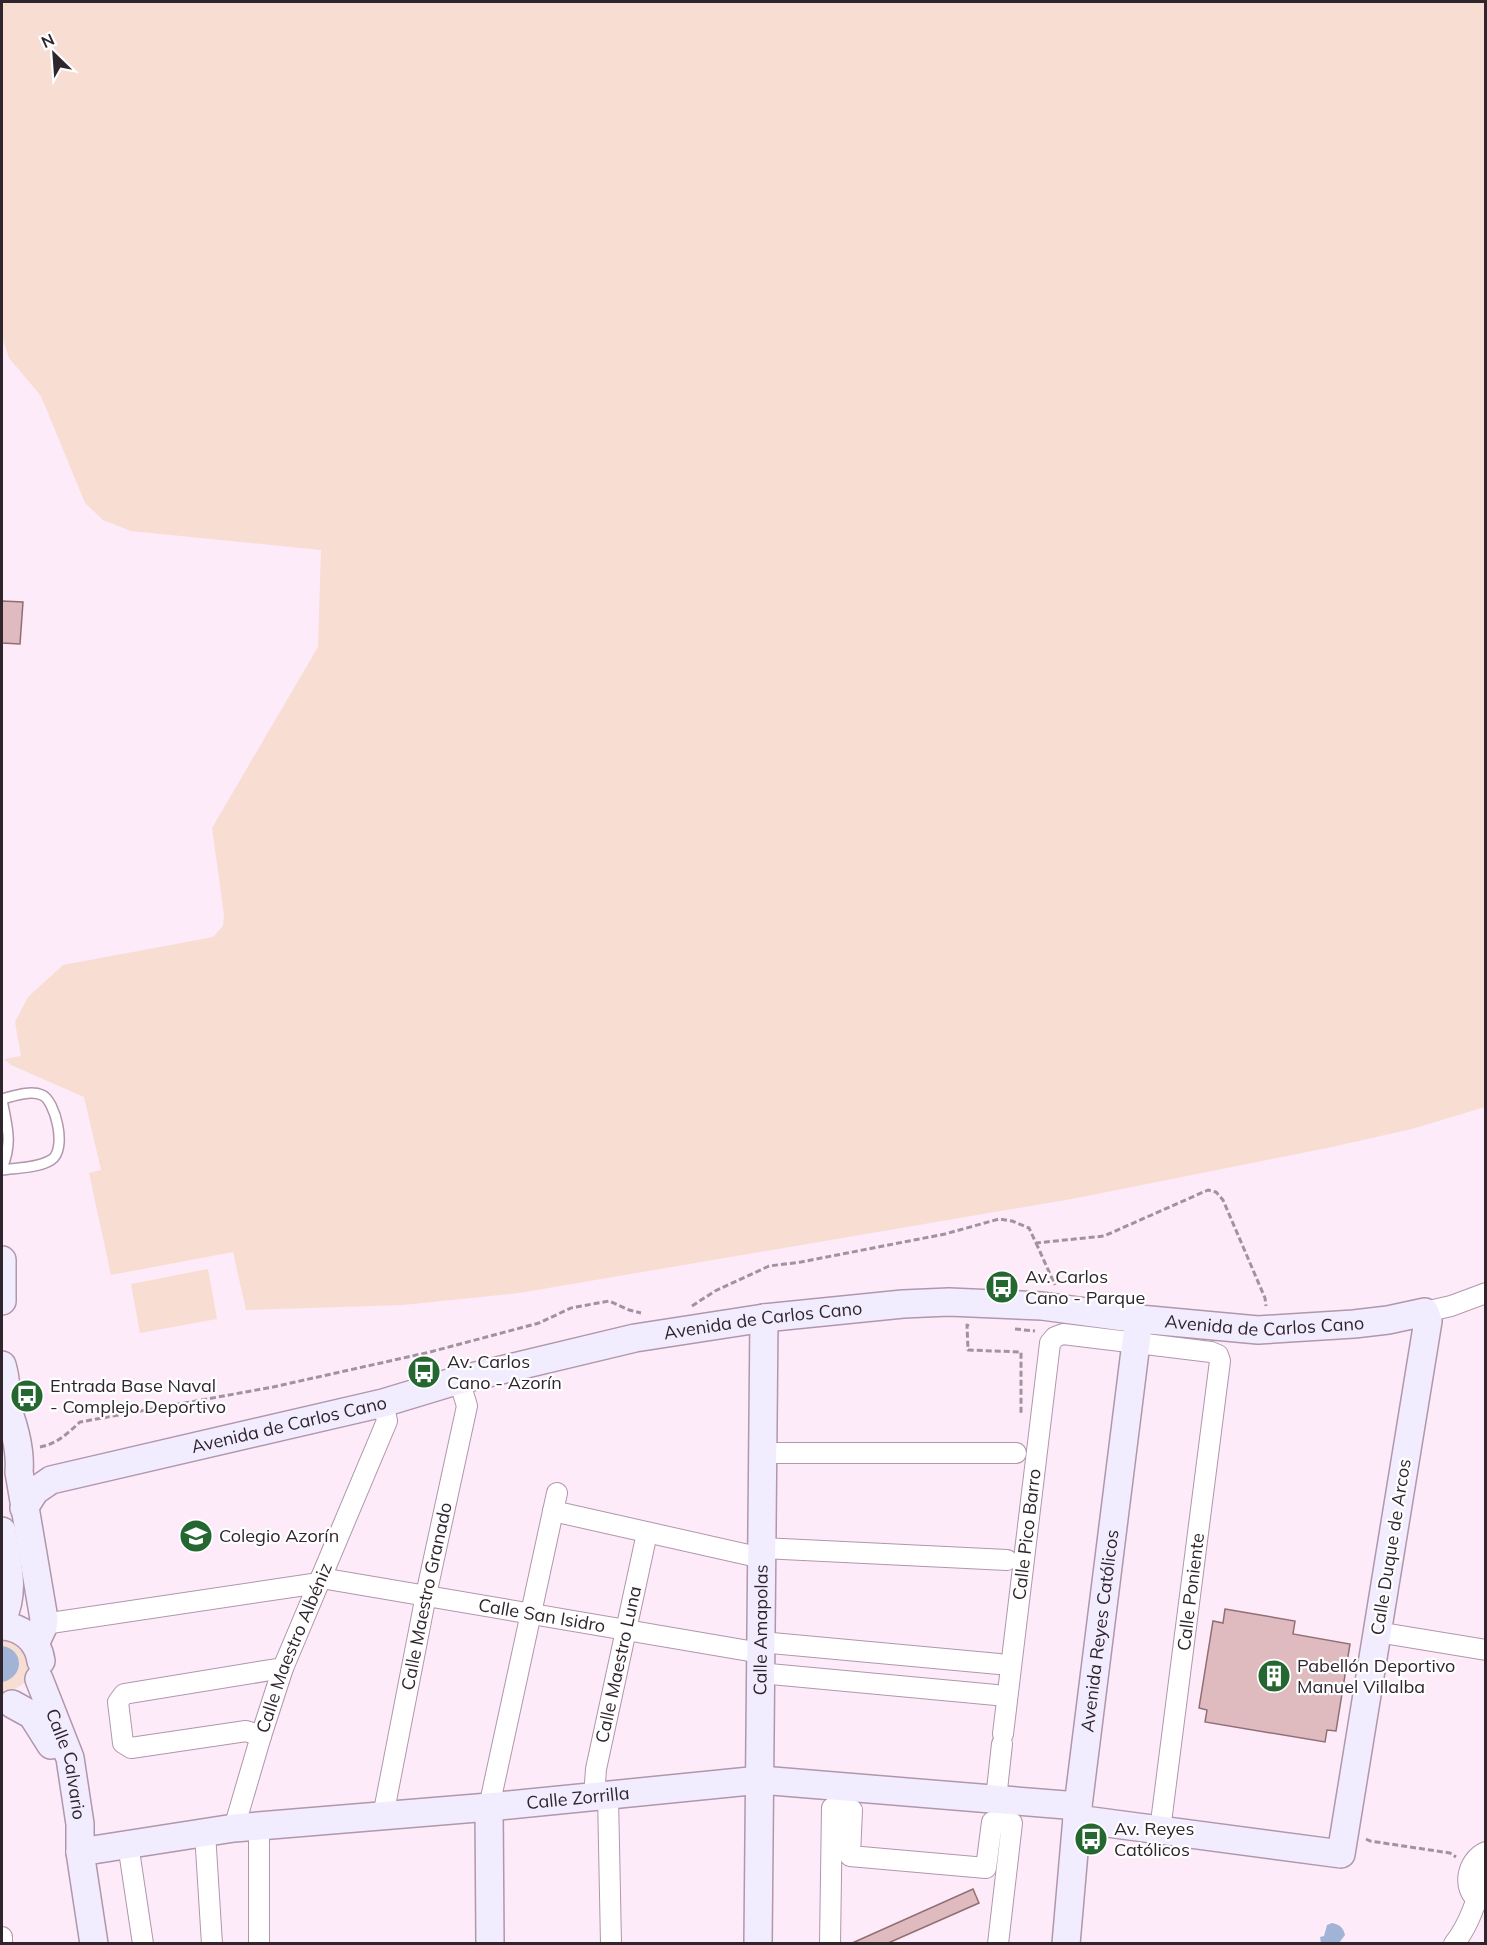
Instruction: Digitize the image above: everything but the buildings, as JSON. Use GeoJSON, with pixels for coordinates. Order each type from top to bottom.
{"type":"FeatureCollection","features":[{"type":"Feature","properties":{"kind":"street"},"geometry":{"type":"LineString","coordinates":[[2,1260],[2,1301]]}},
{"type":"Feature","properties":{"kind":"street","name":"Avenida de Carlos Cano"},"geometry":{"type":"LineString","coordinates":[[1055,1337],[1064,1334],[1224,1327],[1272,1329],[1354,1324],[1425,1312],[1485,1293]]}},
{"type":"Feature","properties":{"kind":"street","name":"Avenida de Carlos Cano"},"geometry":{"type":"LineString","coordinates":[[24,1508],[35,1491],[51,1480],[383,1402],[459,1380],[635,1338],[764,1318],[903,1304],[949,1302],[1042,1306],[1218,1355]]}},
{"type":"Feature","properties":{"kind":"street","name":"Calle Duque de Arcos"},"geometry":{"type":"LineString","coordinates":[[1341,1854],[1428,1321],[1425,1312]]}},
{"type":"Feature","properties":{"kind":"street","name":"Calle Amapolas"},"geometry":{"type":"LineString","coordinates":[[759,1944],[764,1318]]}},
{"type":"Feature","properties":{"kind":"street","name":"Avenida Reyes Católicos"},"geometry":{"type":"LineString","coordinates":[[1066,1944],[1077,1812],[1138,1331]]}},
{"type":"Feature","properties":{"kind":"street","name":"Calle Pico Barro"},"geometry":{"type":"LineString","coordinates":[[990,1944],[998,1875],[1003,1739],[1050,1343],[1055,1337]]}},
{"type":"Feature","properties":{"kind":"street","name":"Calle Poniente"},"geometry":{"type":"LineString","coordinates":[[1160,1830],[1220,1361],[1218,1355]]}},
{"type":"Feature","properties":{"kind":"street"},"geometry":{"type":"LineString","coordinates":[[2,1365],[6,1388],[2,1400]]}},
{"type":"Feature","properties":{"kind":"street","name":"Calle Maestro Granado"},"geometry":{"type":"LineString","coordinates":[[383,1816],[426,1595],[467,1406],[459,1380]]}},
{"type":"Feature","properties":{"kind":"street","name":"Calle Calvario"},"geometry":{"type":"LineString","coordinates":[[2,1400],[11,1414],[25,1456],[19,1472],[40,1634],[39,1679],[69,1758],[80,1824],[80,1852],[94,1944]]}},
{"type":"Feature","properties":{"kind":"street","name":"Calle Maestro Albéniz"},"geometry":{"type":"LineString","coordinates":[[259,1944],[247,1827],[261,1736],[283,1668],[387,1420],[383,1402]]}},
{"type":"Feature","properties":{"kind":"street"},"geometry":{"type":"LineString","coordinates":[[763,1453],[1016,1453]]}},
{"type":"Feature","properties":{"kind":"street"},"geometry":{"type":"LineString","coordinates":[[25,1456],[51,1480]]}},
{"type":"Feature","properties":{"kind":"street"},"geometry":{"type":"LineString","coordinates":[[490,1944],[489,1807],[555,1502],[647,1533],[762,1553],[1007,1560]]}},
{"type":"Feature","properties":{"kind":"street"},"geometry":{"type":"LineString","coordinates":[[2,1531],[11,1583],[10,1596],[2,1620]]}},
{"type":"Feature","properties":{"kind":"street","name":"Calle Maestro Luna"},"geometry":{"type":"LineString","coordinates":[[611,1944],[601,1796],[596,1769],[647,1533]]}},
{"type":"Feature","properties":{"kind":"street","name":"Calle San Isidro"},"geometry":{"type":"LineString","coordinates":[[40,1634],[320,1581],[530,1612],[761,1656]]}},
{"type":"Feature","properties":{"kind":"street"},"geometry":{"type":"LineString","coordinates":[[2,1626],[19,1630],[28,1636],[40,1634]]}},
{"type":"Feature","properties":{"kind":"street"},"geometry":{"type":"LineString","coordinates":[[1377,1632],[1485,1650]]}},
{"type":"Feature","properties":{"kind":"street"},"geometry":{"type":"LineString","coordinates":[[761,1656],[999,1664]]}},
{"type":"Feature","properties":{"kind":"street"},"geometry":{"type":"LineString","coordinates":[[761,1656],[996,1695]]}},
{"type":"Feature","properties":{"kind":"street"},"geometry":{"type":"LineString","coordinates":[[261,1736],[246,1731],[131,1748],[123,1743],[118,1702],[124,1694],[283,1668]]}},
{"type":"Feature","properties":{"kind":"street"},"geometry":{"type":"LineString","coordinates":[[7,1704],[23,1699],[33,1690],[39,1679]]}},
{"type":"Feature","properties":{"kind":"street","name":"Calle Calvario"},"geometry":{"type":"LineString","coordinates":[[7,1704],[32,1715],[49,1739],[57,1759],[68,1825],[80,1852]]}},
{"type":"Feature","properties":{"kind":"street","name":"Calle Zorrilla"},"geometry":{"type":"LineString","coordinates":[[80,1852],[247,1827],[489,1807],[760,1780],[839,1798],[1077,1812],[1160,1830],[1341,1854]]}},
{"type":"Feature","properties":{"kind":"street"},"geometry":{"type":"LineString","coordinates":[[839,1798],[852,1810],[850,1856],[986,1868],[992,1822],[1002,1808],[1012,1823],[998,1944]]}},
{"type":"Feature","properties":{"kind":"street"},"geometry":{"type":"LineString","coordinates":[[839,1798],[839,1944]]}},
{"type":"Feature","properties":{"kind":"street"},"geometry":{"type":"LineString","coordinates":[[830,1944],[832,1808],[839,1798]]}},
{"type":"Feature","properties":{"kind":"street"},"geometry":{"type":"LineString","coordinates":[[205,1833],[212,1944]]}},
{"type":"Feature","properties":{"kind":"street"},"geometry":{"type":"LineString","coordinates":[[128,1844],[143,1944]]}},
{"type":"Feature","properties":{"kind":"street"},"geometry":{"type":"LineString","coordinates":[[1481,1902],[1473,1897],[1470,1891],[1469,1872],[1477,1856],[1485,1852]]}},
{"type":"Feature","properties":{"kind":"street"},"geometry":{"type":"LineString","coordinates":[[838,1860],[998,1875]]}},
{"type":"Feature","properties":{"kind":"street"},"geometry":{"type":"LineString","coordinates":[[1454,1944],[1481,1902],[1485,1867]]}},
{"type":"Feature","properties":{"kind":"street"},"geometry":{"type":"LineString","coordinates":[[2,1937],[2,1944]]}},
{"type":"Feature","properties":{"kind":"lane"},"geometry":{"type":"LineString","coordinates":[[29,1093],[44,1095],[51,1103],[61,1141],[59,1152],[52,1160],[40,1164],[2,1169],[8,1154],[8,1130],[2,1100],[29,1093]]}},
{"type":"Feature","properties":{"kind":"path"},"geometry":{"type":"LineString","coordinates":[[1036,1243],[1104,1236],[1208,1190],[1216,1192],[1223,1200],[1265,1298],[1268,1315]]}},
{"type":"Feature","properties":{"kind":"path"},"geometry":{"type":"LineString","coordinates":[[689,1307],[715,1291],[769,1266],[945,1234],[999,1219],[1012,1221],[1029,1228],[1056,1289]]}},
{"type":"Feature","properties":{"kind":"path"},"geometry":{"type":"LineString","coordinates":[[25,1456],[65,1436],[80,1422],[273,1387],[430,1352],[539,1323],[571,1308],[609,1301],[629,1310],[644,1313]]}},
{"type":"Feature","properties":{"kind":"path"},"geometry":{"type":"LineString","coordinates":[[979,1326],[967,1326],[968,1350],[1021,1352],[1021,1426],[1016,1453]]}},
{"type":"Feature","properties":{"kind":"path"},"geometry":{"type":"LineString","coordinates":[[1015,1329],[1050,1332],[1055,1337]]}},
{"type":"Feature","properties":{"kind":"shaded area"},"geometry":{"type":"Polygon","coordinates":[[[2,2],[1485,2],[1485,1107],[1412,1129],[1327,1148],[1077,1198],[519,1293],[403,1305],[246,1310],[233,1252],[111,1275],[89,1173],[101,1170],[84,1097],[11,1065],[4,1059],[21,1056],[15,1022],[28,997],[63,965],[213,937],[223,926],[224,915],[212,828],[318,647],[321,550],[131,531],[103,520],[85,503],[41,396],[9,358],[2,337],[2,2]]]}},
{"type":"Feature","properties":{"kind":"shaded area"},"geometry":{"type":"Polygon","coordinates":[[[208,1269],[217,1319],[140,1333],[131,1284],[208,1269]]]}},
{"type":"Feature","properties":{"kind":"shaded area"},"geometry":{"type":"Polygon","coordinates":[[[2,1636],[20,1642],[29,1662],[30,1671],[26,1681],[17,1688],[2,1692],[2,1636]]]}},
{"type":"Feature","properties":{"kind":"water"},"geometry":{"type":"Polygon","coordinates":[[[2,1646],[15,1652],[19,1663],[15,1674],[3,1682],[2,1682],[2,1646]]]}},
{"type":"Feature","properties":{"kind":"water"},"geometry":{"type":"Polygon","coordinates":[[[1332,1923],[1341,1927],[1345,1935],[1339,1943],[1321,1943],[1320,1937],[1324,1936],[1327,1925],[1332,1923]]]}},
{"type":"Feature","properties":{"kind":"place","name":"Av. Carlos Cano - Parque"},"geometry":{"type":"Point","coordinates":[1002,1287]}},
{"type":"Feature","properties":{"kind":"place","name":"Av. Carlos Cano - Azorín"},"geometry":{"type":"Point","coordinates":[424,1372]}},
{"type":"Feature","properties":{"kind":"place","name":"Entrada Base Naval - Complejo Deportivo"},"geometry":{"type":"Point","coordinates":[27,1396]}},
{"type":"Feature","properties":{"kind":"place","name":"Colegio Azorín"},"geometry":{"type":"Point","coordinates":[196,1536]}},
{"type":"Feature","properties":{"kind":"place","name":"Pabellón Deportivo Manuel Villalba"},"geometry":{"type":"Point","coordinates":[1274,1676]}},
{"type":"Feature","properties":{"kind":"place","name":"Av. Reyes Católicos"},"geometry":{"type":"Point","coordinates":[1091,1839]}}]}
